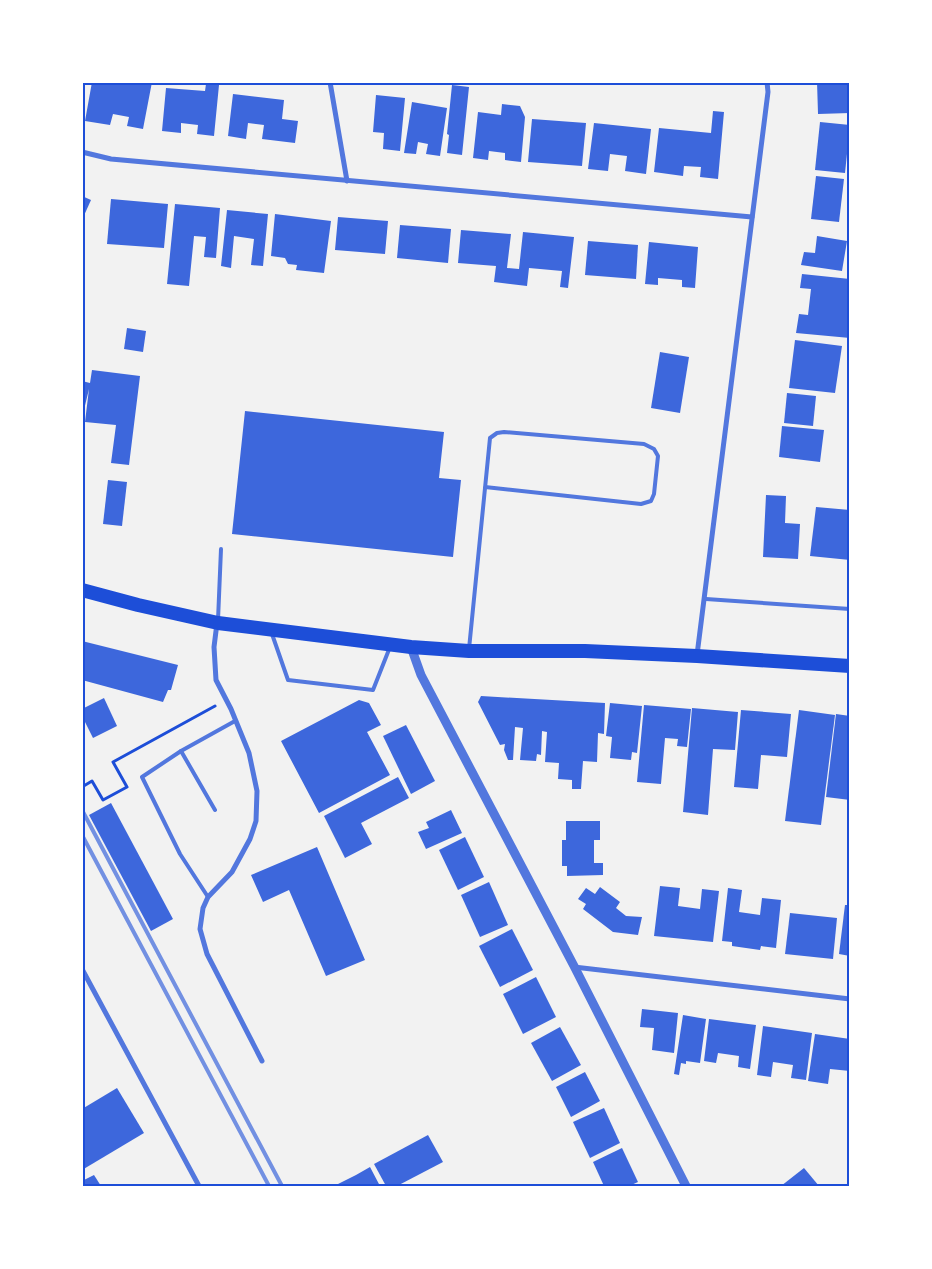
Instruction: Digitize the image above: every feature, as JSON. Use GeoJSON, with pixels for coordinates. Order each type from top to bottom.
{"type":"FeatureCollection","features":[{"type":"Feature","properties":{"kind":"highway"},"geometry":{"type":"LineString","coordinates":[[82,590],[218,623],[411,647],[469,651],[585,652],[697,656],[850,666]]}},
{"type":"Feature","properties":{"kind":"street"},"geometry":{"type":"LineString","coordinates":[[330,82],[347,181]]}},
{"type":"Feature","properties":{"kind":"street"},"geometry":{"type":"LineString","coordinates":[[697,656],[706,599],[768,82]]}},
{"type":"Feature","properties":{"kind":"street"},"geometry":{"type":"LineString","coordinates":[[82,152],[111,159],[752,216]]}},
{"type":"Feature","properties":{"kind":"street"},"geometry":{"type":"LineString","coordinates":[[218,623],[214,647],[216,680],[249,753],[258,791],[256,821],[250,840],[232,872],[208,897],[203,908],[200,929],[207,954],[262,1061]]}},
{"type":"Feature","properties":{"kind":"street"},"geometry":{"type":"LineString","coordinates":[[411,647],[421,675],[574,966],[686,1186]]}},
{"type":"Feature","properties":{"kind":"street"},"geometry":{"type":"LineString","coordinates":[[574,966],[850,999]]}},
{"type":"Feature","properties":{"kind":"street"},"geometry":{"type":"LineString","coordinates":[[82,969],[199,1186]]}},
{"type":"Feature","properties":{"kind":"lane"},"geometry":{"type":"LineString","coordinates":[[469,651],[485,487],[490,438],[497,433],[504,432],[644,444],[654,448],[658,456],[654,494],[651,501],[641,504],[485,487]]}},
{"type":"Feature","properties":{"kind":"lane"},"geometry":{"type":"LineString","coordinates":[[218,623],[221,549]]}},
{"type":"Feature","properties":{"kind":"lane"},"geometry":{"type":"LineString","coordinates":[[706,599],[850,609]]}},
{"type":"Feature","properties":{"kind":"lane"},"geometry":{"type":"LineString","coordinates":[[271,630],[288,680],[373,690],[391,645]]}},
{"type":"Feature","properties":{"kind":"lane"},"geometry":{"type":"LineString","coordinates":[[208,897],[180,854],[142,777],[181,751],[235,720]]}},
{"type":"Feature","properties":{"kind":"lane"},"geometry":{"type":"LineString","coordinates":[[181,751],[215,810]]}},
{"type":"Feature","properties":{"kind":"path"},"geometry":{"type":"LineString","coordinates":[[82,786],[92,781],[103,800],[127,787],[114,762],[226,700]]}},
{"type":"Feature","properties":{"kind":"building"},"geometry":{"type":"Polygon","coordinates":[[[92,82],[152,82],[143,129],[127,126],[129,117],[113,114],[110,125],[85,121],[92,82]]]}},
{"type":"Feature","properties":{"kind":"building"},"geometry":{"type":"Polygon","coordinates":[[[817,82],[850,82],[850,113],[818,114],[817,82]]]}},
{"type":"Feature","properties":{"kind":"building"},"geometry":{"type":"Polygon","coordinates":[[[206,84],[219,85],[214,136],[197,134],[198,125],[181,123],[181,133],[162,131],[166,88],[205,91],[206,84]]]}},
{"type":"Feature","properties":{"kind":"building"},"geometry":{"type":"Polygon","coordinates":[[[452,85],[469,87],[462,155],[447,153],[452,85]]]}},
{"type":"Feature","properties":{"kind":"building"},"geometry":{"type":"Polygon","coordinates":[[[233,94],[284,100],[282,119],[298,121],[295,143],[262,139],[264,125],[248,123],[246,139],[228,136],[233,94]]]}},
{"type":"Feature","properties":{"kind":"building"},"geometry":{"type":"Polygon","coordinates":[[[376,95],[405,98],[400,151],[383,149],[384,133],[373,132],[376,95]]]}},
{"type":"Feature","properties":{"kind":"building"},"geometry":{"type":"Polygon","coordinates":[[[412,102],[447,108],[440,156],[426,154],[428,144],[418,142],[416,154],[404,153],[412,102]]]}},
{"type":"Feature","properties":{"kind":"building"},"geometry":{"type":"Polygon","coordinates":[[[502,104],[520,106],[525,117],[521,162],[505,160],[505,153],[489,151],[488,160],[473,158],[478,112],[501,115],[502,104]]]}},
{"type":"Feature","properties":{"kind":"building"},"geometry":{"type":"Polygon","coordinates":[[[713,111],[724,112],[718,179],[700,177],[701,167],[684,166],[683,176],[654,172],[659,128],[711,133],[713,111]]]}},
{"type":"Feature","properties":{"kind":"building"},"geometry":{"type":"Polygon","coordinates":[[[532,119],[586,123],[582,166],[528,162],[532,119]]]}},
{"type":"Feature","properties":{"kind":"building"},"geometry":{"type":"Polygon","coordinates":[[[820,122],[850,125],[845,173],[815,170],[820,122]]]}},
{"type":"Feature","properties":{"kind":"building"},"geometry":{"type":"Polygon","coordinates":[[[594,123],[651,129],[646,174],[625,171],[627,156],[610,154],[608,171],[588,169],[594,123]]]}},
{"type":"Feature","properties":{"kind":"building"},"geometry":{"type":"Polygon","coordinates":[[[816,176],[844,179],[839,222],[811,219],[816,176]]]}},
{"type":"Feature","properties":{"kind":"building"},"geometry":{"type":"Polygon","coordinates":[[[82,196],[91,200],[82,220],[82,196]]]}},
{"type":"Feature","properties":{"kind":"building"},"geometry":{"type":"Polygon","coordinates":[[[111,199],[168,204],[164,248],[107,244],[111,199]]]}},
{"type":"Feature","properties":{"kind":"building"},"geometry":{"type":"Polygon","coordinates":[[[175,204],[220,208],[216,258],[204,257],[206,237],[194,236],[189,286],[167,284],[175,204]]]}},
{"type":"Feature","properties":{"kind":"building"},"geometry":{"type":"Polygon","coordinates":[[[227,210],[268,214],[263,266],[251,265],[254,239],[234,236],[231,268],[221,266],[227,210]]]}},
{"type":"Feature","properties":{"kind":"building"},"geometry":{"type":"Polygon","coordinates":[[[275,214],[331,221],[324,273],[296,270],[297,265],[288,264],[285,258],[271,256],[275,214]]]}},
{"type":"Feature","properties":{"kind":"building"},"geometry":{"type":"Polygon","coordinates":[[[338,217],[388,221],[385,254],[335,250],[338,217]]]}},
{"type":"Feature","properties":{"kind":"building"},"geometry":{"type":"Polygon","coordinates":[[[400,225],[451,229],[448,263],[397,258],[400,225]]]}},
{"type":"Feature","properties":{"kind":"building"},"geometry":{"type":"Polygon","coordinates":[[[461,230],[511,234],[507,268],[519,269],[523,232],[574,237],[568,288],[560,287],[562,271],[529,268],[527,286],[494,282],[496,266],[458,263],[461,230]]]}},
{"type":"Feature","properties":{"kind":"building"},"geometry":{"type":"Polygon","coordinates":[[[817,236],[847,241],[842,271],[801,265],[804,252],[815,253],[817,236]]]}},
{"type":"Feature","properties":{"kind":"building"},"geometry":{"type":"Polygon","coordinates":[[[588,241],[638,245],[636,279],[585,275],[588,241]]]}},
{"type":"Feature","properties":{"kind":"building"},"geometry":{"type":"Polygon","coordinates":[[[649,242],[698,247],[695,288],[682,287],[682,280],[658,278],[658,285],[645,284],[649,242]]]}},
{"type":"Feature","properties":{"kind":"building"},"geometry":{"type":"Polygon","coordinates":[[[802,274],[850,279],[850,338],[796,333],[799,314],[808,315],[811,289],[800,288],[802,274]]]}},
{"type":"Feature","properties":{"kind":"building"},"geometry":{"type":"Polygon","coordinates":[[[127,328],[146,331],[143,352],[124,349],[127,328]]]}},
{"type":"Feature","properties":{"kind":"building"},"geometry":{"type":"Polygon","coordinates":[[[795,340],[842,346],[835,393],[789,388],[795,340]]]}},
{"type":"Feature","properties":{"kind":"building"},"geometry":{"type":"Polygon","coordinates":[[[660,352],[689,357],[680,413],[651,408],[660,352]]]}},
{"type":"Feature","properties":{"kind":"building"},"geometry":{"type":"Polygon","coordinates":[[[92,370],[140,376],[129,465],[111,463],[116,425],[85,422],[89,389],[82,418],[82,381],[90,383],[92,370]]]}},
{"type":"Feature","properties":{"kind":"building"},"geometry":{"type":"Polygon","coordinates":[[[787,393],[816,396],[813,426],[784,423],[787,393]]]}},
{"type":"Feature","properties":{"kind":"building"},"geometry":{"type":"Polygon","coordinates":[[[245,411],[444,432],[439,478],[461,480],[453,557],[232,534],[245,411]]]}},
{"type":"Feature","properties":{"kind":"building"},"geometry":{"type":"Polygon","coordinates":[[[782,426],[824,430],[820,462],[779,457],[782,426]]]}},
{"type":"Feature","properties":{"kind":"building"},"geometry":{"type":"Polygon","coordinates":[[[108,480],[127,482],[122,526],[103,524],[108,480]]]}},
{"type":"Feature","properties":{"kind":"building"},"geometry":{"type":"Polygon","coordinates":[[[766,495],[786,496],[785,523],[800,524],[798,559],[763,557],[766,495]]]}},
{"type":"Feature","properties":{"kind":"building"},"geometry":{"type":"Polygon","coordinates":[[[816,507],[850,510],[850,560],[810,556],[816,507]]]}},
{"type":"Feature","properties":{"kind":"building"},"geometry":{"type":"Polygon","coordinates":[[[82,641],[178,665],[171,690],[168,690],[163,702],[82,680],[82,641]]]}},
{"type":"Feature","properties":{"kind":"building"},"geometry":{"type":"Polygon","coordinates":[[[481,696],[605,703],[604,734],[598,733],[597,762],[583,761],[581,789],[572,789],[572,780],[558,779],[559,763],[545,762],[547,732],[542,731],[541,755],[537,754],[536,761],[520,760],[523,728],[515,727],[513,760],[508,760],[504,750],[505,744],[500,745],[478,702],[481,696]]]}},
{"type":"Feature","properties":{"kind":"building"},"geometry":{"type":"Polygon","coordinates":[[[104,698],[117,726],[93,738],[82,716],[82,709],[104,698]]]}},
{"type":"Feature","properties":{"kind":"building"},"geometry":{"type":"Polygon","coordinates":[[[359,700],[369,703],[381,725],[367,732],[390,775],[319,813],[281,741],[359,700]]]}},
{"type":"Feature","properties":{"kind":"building"},"geometry":{"type":"Polygon","coordinates":[[[610,703],[642,706],[637,753],[632,752],[631,760],[610,758],[612,737],[606,736],[610,703]]]}},
{"type":"Feature","properties":{"kind":"building"},"geometry":{"type":"Polygon","coordinates":[[[644,705],[691,709],[687,747],[677,746],[678,739],[665,738],[661,784],[637,782],[644,705]]]}},
{"type":"Feature","properties":{"kind":"building"},"geometry":{"type":"Polygon","coordinates":[[[692,708],[738,712],[735,750],[713,749],[708,815],[683,812],[692,708]]]}},
{"type":"Feature","properties":{"kind":"building"},"geometry":{"type":"Polygon","coordinates":[[[741,710],[791,714],[787,757],[761,755],[758,789],[734,787],[741,710]]]}},
{"type":"Feature","properties":{"kind":"building"},"geometry":{"type":"Polygon","coordinates":[[[799,710],[835,715],[821,825],[785,821],[799,710]]]}},
{"type":"Feature","properties":{"kind":"building"},"geometry":{"type":"Polygon","coordinates":[[[836,714],[850,716],[850,800],[826,797],[836,714]]]}},
{"type":"Feature","properties":{"kind":"building"},"geometry":{"type":"Polygon","coordinates":[[[406,725],[435,781],[411,794],[383,736],[406,725]]]}},
{"type":"Feature","properties":{"kind":"building"},"geometry":{"type":"Polygon","coordinates":[[[398,777],[409,798],[361,823],[372,844],[345,858],[324,816],[398,777]]]}},
{"type":"Feature","properties":{"kind":"building"},"geometry":{"type":"Polygon","coordinates":[[[111,803],[173,919],[151,931],[89,815],[111,803]]]}},
{"type":"Feature","properties":{"kind":"building"},"geometry":{"type":"Polygon","coordinates":[[[451,810],[462,833],[426,849],[418,832],[429,828],[426,822],[451,810]]]}},
{"type":"Feature","properties":{"kind":"building"},"geometry":{"type":"Polygon","coordinates":[[[566,821],[600,821],[600,840],[594,840],[594,863],[603,863],[603,875],[567,876],[567,866],[562,866],[562,840],[566,840],[566,821]]]}},
{"type":"Feature","properties":{"kind":"building"},"geometry":{"type":"Polygon","coordinates":[[[465,837],[484,877],[458,890],[439,850],[465,837]]]}},
{"type":"Feature","properties":{"kind":"building"},"geometry":{"type":"Polygon","coordinates":[[[317,847],[365,960],[326,976],[289,890],[263,902],[251,875],[317,847]]]}},
{"type":"Feature","properties":{"kind":"building"},"geometry":{"type":"Polygon","coordinates":[[[489,882],[508,925],[480,937],[461,895],[489,882]]]}},
{"type":"Feature","properties":{"kind":"building"},"geometry":{"type":"Polygon","coordinates":[[[660,886],[680,888],[678,906],[700,909],[702,889],[719,891],[713,942],[654,936],[660,886]]]}},
{"type":"Feature","properties":{"kind":"building"},"geometry":{"type":"Polygon","coordinates":[[[600,887],[620,902],[616,908],[626,916],[642,917],[638,935],[613,932],[583,909],[586,904],[578,899],[586,888],[595,894],[600,887]]]}},
{"type":"Feature","properties":{"kind":"building"},"geometry":{"type":"Polygon","coordinates":[[[728,888],[742,890],[739,912],[760,915],[762,898],[781,900],[776,948],[761,946],[760,950],[732,946],[732,942],[722,941],[728,888]]]}},
{"type":"Feature","properties":{"kind":"building"},"geometry":{"type":"Polygon","coordinates":[[[845,905],[850,905],[850,956],[839,954],[845,905]]]}},
{"type":"Feature","properties":{"kind":"building"},"geometry":{"type":"Polygon","coordinates":[[[790,913],[837,918],[833,959],[785,954],[790,913]]]}},
{"type":"Feature","properties":{"kind":"building"},"geometry":{"type":"Polygon","coordinates":[[[512,929],[533,970],[500,987],[479,946],[512,929]]]}},
{"type":"Feature","properties":{"kind":"building"},"geometry":{"type":"Polygon","coordinates":[[[536,977],[556,1017],[523,1034],[503,994],[536,977]]]}},
{"type":"Feature","properties":{"kind":"building"},"geometry":{"type":"Polygon","coordinates":[[[642,1009],[678,1013],[674,1053],[652,1050],[654,1028],[640,1027],[642,1009]]]}},
{"type":"Feature","properties":{"kind":"building"},"geometry":{"type":"Polygon","coordinates":[[[683,1015],[706,1019],[700,1063],[686,1061],[686,1064],[681,1063],[679,1075],[674,1074],[683,1015]]]}},
{"type":"Feature","properties":{"kind":"building"},"geometry":{"type":"Polygon","coordinates":[[[709,1019],[756,1025],[750,1069],[738,1067],[739,1056],[718,1053],[716,1063],[704,1061],[709,1019]]]}},
{"type":"Feature","properties":{"kind":"building"},"geometry":{"type":"Polygon","coordinates":[[[763,1026],[812,1033],[806,1080],[791,1078],[793,1065],[773,1062],[771,1077],[757,1075],[763,1026]]]}},
{"type":"Feature","properties":{"kind":"building"},"geometry":{"type":"Polygon","coordinates":[[[560,1027],[581,1065],[552,1081],[531,1043],[560,1027]]]}},
{"type":"Feature","properties":{"kind":"building"},"geometry":{"type":"Polygon","coordinates":[[[815,1034],[850,1039],[850,1071],[830,1069],[828,1084],[808,1081],[815,1034]]]}},
{"type":"Feature","properties":{"kind":"building"},"geometry":{"type":"Polygon","coordinates":[[[585,1072],[600,1101],[571,1117],[556,1087],[585,1072]]]}},
{"type":"Feature","properties":{"kind":"building"},"geometry":{"type":"Polygon","coordinates":[[[117,1088],[144,1133],[82,1170],[82,1109],[117,1088]]]}},
{"type":"Feature","properties":{"kind":"building"},"geometry":{"type":"Polygon","coordinates":[[[604,1108],[620,1143],[590,1158],[573,1122],[604,1108]]]}},
{"type":"Feature","properties":{"kind":"building"},"geometry":{"type":"Polygon","coordinates":[[[428,1135],[443,1162],[397,1186],[386,1186],[374,1164],[428,1135]]]}},
{"type":"Feature","properties":{"kind":"building"},"geometry":{"type":"Polygon","coordinates":[[[622,1148],[638,1182],[629,1186],[604,1186],[593,1162],[622,1148]]]}},
{"type":"Feature","properties":{"kind":"building"},"geometry":{"type":"Polygon","coordinates":[[[370,1167],[380,1186],[334,1186],[356,1175],[370,1167]]]}},
{"type":"Feature","properties":{"kind":"building"},"geometry":{"type":"Polygon","coordinates":[[[804,1168],[819,1186],[781,1186],[804,1168]]]}},
{"type":"Feature","properties":{"kind":"building"},"geometry":{"type":"Polygon","coordinates":[[[94,1175],[101,1186],[82,1186],[82,1181],[94,1175]]]}},
{"type":"Feature","properties":{"kind":"railway"},"geometry":{"type":"LineString","coordinates":[[82,810],[282,1186]]}},
{"type":"Feature","properties":{"kind":"railway"},"geometry":{"type":"LineString","coordinates":[[82,835],[269,1186]]}}]}
